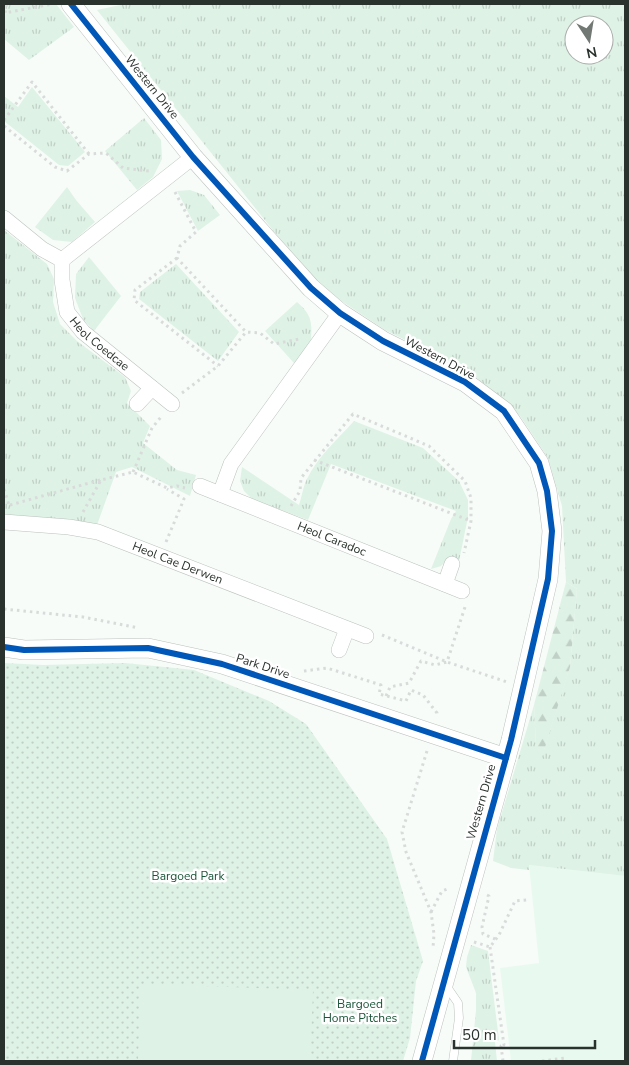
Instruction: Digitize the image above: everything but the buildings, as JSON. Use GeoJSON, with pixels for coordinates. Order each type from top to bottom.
{"type":"FeatureCollection","features":[{"type":"Feature","properties":{"kind":"street","name":"Western Drive"},"geometry":{"type":"LineString","coordinates":[[71,4],[193,157],[311,288],[340,313],[383,341],[465,382],[504,411],[539,463],[547,491],[552,531],[548,579],[506,758],[422,1061]]}},
{"type":"Feature","properties":{"kind":"street"},"geometry":{"type":"LineString","coordinates":[[4,218],[42,249],[62,260],[193,157]]}},
{"type":"Feature","properties":{"kind":"street","name":"Heol Coedcae"},"geometry":{"type":"LineString","coordinates":[[62,260],[62,280],[67,312],[83,332],[172,404]]}},
{"type":"Feature","properties":{"kind":"street"},"geometry":{"type":"LineString","coordinates":[[220,494],[231,464],[340,313]]}},
{"type":"Feature","properties":{"kind":"street"},"geometry":{"type":"LineString","coordinates":[[137,404],[152,388]]}},
{"type":"Feature","properties":{"kind":"street","name":"Heol Caradoc"},"geometry":{"type":"LineString","coordinates":[[200,486],[462,591]]}},
{"type":"Feature","properties":{"kind":"street","name":"Heol Cae Derwen"},"geometry":{"type":"LineString","coordinates":[[4,522],[75,528],[98,532],[366,636]]}},
{"type":"Feature","properties":{"kind":"street"},"geometry":{"type":"LineString","coordinates":[[445,584],[458,561]]}},
{"type":"Feature","properties":{"kind":"street"},"geometry":{"type":"LineString","coordinates":[[340,650],[347,629]]}},
{"type":"Feature","properties":{"kind":"street","name":"Park Drive"},"geometry":{"type":"LineString","coordinates":[[4,647],[24,650],[148,648],[222,664],[506,758]]}},
{"type":"Feature","properties":{"kind":"lane"},"geometry":{"type":"LineString","coordinates":[[444,983],[458,1003],[459,1018],[453,1061]]}},
{"type":"Feature","properties":{"kind":"path"},"geometry":{"type":"LineString","coordinates":[[7,4],[5,14],[52,4]]}},
{"type":"Feature","properties":{"kind":"path"},"geometry":{"type":"LineString","coordinates":[[4,120],[32,82],[89,154]]}},
{"type":"Feature","properties":{"kind":"path"},"geometry":{"type":"LineString","coordinates":[[4,126],[55,167],[67,171],[89,154],[106,153],[123,168],[156,171],[167,177],[196,232],[180,246],[177,258],[135,290],[134,300],[218,366]]}},
{"type":"Feature","properties":{"kind":"path"},"geometry":{"type":"LineString","coordinates":[[177,258],[246,332],[260,333],[274,344],[313,336],[320,340]]}},
{"type":"Feature","properties":{"kind":"path"},"geometry":{"type":"LineString","coordinates":[[284,519],[300,491],[301,478],[353,414],[429,446],[465,481],[471,498],[471,521],[458,561]]}},
{"type":"Feature","properties":{"kind":"path"},"geometry":{"type":"LineString","coordinates":[[314,460],[471,521]]}},
{"type":"Feature","properties":{"kind":"path"},"geometry":{"type":"LineString","coordinates":[[4,507],[133,472],[167,488],[184,499],[160,556]]}},
{"type":"Feature","properties":{"kind":"path"},"geometry":{"type":"LineString","coordinates":[[75,528],[101,480]]}},
{"type":"Feature","properties":{"kind":"path"},"geometry":{"type":"LineString","coordinates":[[167,488],[177,486],[188,489],[200,486]]}},
{"type":"Feature","properties":{"kind":"path"},"geometry":{"type":"LineString","coordinates":[[4,489],[9,505]]}},
{"type":"Feature","properties":{"kind":"path"},"geometry":{"type":"LineString","coordinates":[[386,696],[390,687],[409,682],[421,661],[435,665],[447,662],[468,594],[462,591]]}},
{"type":"Feature","properties":{"kind":"path"},"geometry":{"type":"LineString","coordinates":[[428,749],[402,832],[406,852],[431,912],[434,934],[432,954]]}},
{"type":"Feature","properties":{"kind":"path"},"geometry":{"type":"LineString","coordinates":[[431,912],[442,891],[458,885]]}},
{"type":"Feature","properties":{"kind":"path"},"geometry":{"type":"LineString","coordinates":[[484,892],[489,896],[482,927],[483,934],[495,939]]}},
{"type":"Feature","properties":{"kind":"path"},"geometry":{"type":"LineString","coordinates":[[503,1061],[501,1046],[506,1044],[490,947],[499,935],[515,901],[527,900]]}},
{"type":"Feature","properties":{"kind":"path"},"geometry":{"type":"LineString","coordinates":[[456,936],[490,947]]}},
{"type":"Feature","properties":{"kind":"path"},"geometry":{"type":"LineString","coordinates":[[542,1061],[565,1058]]}},
{"type":"Feature","properties":{"kind":"shaded area"},"geometry":{"type":"Polygon","coordinates":[[[529,865],[625,876],[625,1061],[511,1061],[500,968],[539,963],[529,865]]]}},
{"type":"Feature","properties":{"kind":"green space"},"geometry":{"type":"Polygon","coordinates":[[[4,4],[56,4],[74,27],[29,60],[4,39],[4,4]]]}},
{"type":"Feature","properties":{"kind":"green space"},"geometry":{"type":"Polygon","coordinates":[[[125,4],[625,4],[625,876],[529,865],[529,870],[511,868],[493,861],[497,829],[534,705],[536,746],[542,756],[570,666],[577,589],[566,582],[562,506],[548,458],[520,416],[470,372],[385,330],[316,284],[97,10],[125,4]]]}},
{"type":"Feature","properties":{"kind":"green space"},"geometry":{"type":"Polygon","coordinates":[[[32,87],[85,152],[68,166],[59,165],[4,121],[4,96],[18,107],[32,87]]]}},
{"type":"Feature","properties":{"kind":"green space"},"geometry":{"type":"Polygon","coordinates":[[[144,118],[161,140],[162,159],[153,177],[137,190],[105,151],[144,118]]]}},
{"type":"Feature","properties":{"kind":"green space"},"geometry":{"type":"Polygon","coordinates":[[[67,187],[95,222],[72,242],[53,240],[35,227],[67,187]]]}},
{"type":"Feature","properties":{"kind":"green space"},"geometry":{"type":"Polygon","coordinates":[[[190,190],[204,195],[220,215],[198,231],[177,191],[190,190]]]}},
{"type":"Feature","properties":{"kind":"green space"},"geometry":{"type":"Polygon","coordinates":[[[4,230],[47,264],[54,279],[53,302],[60,324],[77,341],[125,377],[131,391],[127,403],[150,426],[143,443],[177,470],[196,475],[190,496],[132,467],[116,472],[97,525],[4,517],[4,230]]]}},
{"type":"Feature","properties":{"kind":"green space"},"geometry":{"type":"Polygon","coordinates":[[[89,257],[121,296],[94,331],[83,319],[75,298],[76,274],[89,257]]]}},
{"type":"Feature","properties":{"kind":"green space"},"geometry":{"type":"Polygon","coordinates":[[[176,264],[239,332],[218,361],[139,299],[140,292],[176,264]]]}},
{"type":"Feature","properties":{"kind":"green space"},"geometry":{"type":"Polygon","coordinates":[[[297,302],[309,316],[311,344],[294,363],[265,331],[297,302]]]}},
{"type":"Feature","properties":{"kind":"green space"},"geometry":{"type":"Polygon","coordinates":[[[354,421],[423,448],[459,481],[468,500],[468,517],[459,561],[449,558],[441,566],[431,569],[456,511],[331,464],[308,520],[252,499],[244,491],[240,481],[242,467],[299,505],[304,485],[311,471],[354,421]]]}},
{"type":"Feature","properties":{"kind":"green space"},"geometry":{"type":"Polygon","coordinates":[[[566,582],[577,589],[570,667],[542,757],[536,747],[534,705],[566,582]]]}},
{"type":"Feature","properties":{"kind":"green space","name":"Bargoed Park"},"geometry":{"type":"Polygon","coordinates":[[[4,663],[43,665],[125,663],[194,670],[269,701],[306,724],[387,839],[423,961],[416,981],[410,1038],[403,1061],[4,1061],[4,663]]]}},
{"type":"Feature","properties":{"kind":"green space"},"geometry":{"type":"Polygon","coordinates":[[[471,945],[488,951],[499,1040],[495,1042],[497,1061],[471,1061],[476,993],[466,967],[471,945]]]}},
{"type":"Feature","properties":{"kind":"green space"},"geometry":{"type":"Polygon","coordinates":[[[141,984],[313,990],[310,1061],[138,1061],[141,984]]]}},
{"type":"Feature","properties":{"kind":"cycle path"},"geometry":{"type":"LineString","coordinates":[[71,4],[193,157],[311,288],[340,313],[383,341],[465,382],[504,411],[539,463],[547,491],[552,531],[548,579],[511,740],[422,1061]]}},
{"type":"Feature","properties":{"kind":"cycle path"},"geometry":{"type":"LineString","coordinates":[[4,647],[24,650],[148,648],[222,664],[506,758]]}},
{"type":"Feature","properties":{"kind":"park label","name":"Bargoed Home Pitches"},"geometry":{"type":"Point","coordinates":[360,1011]}}]}
